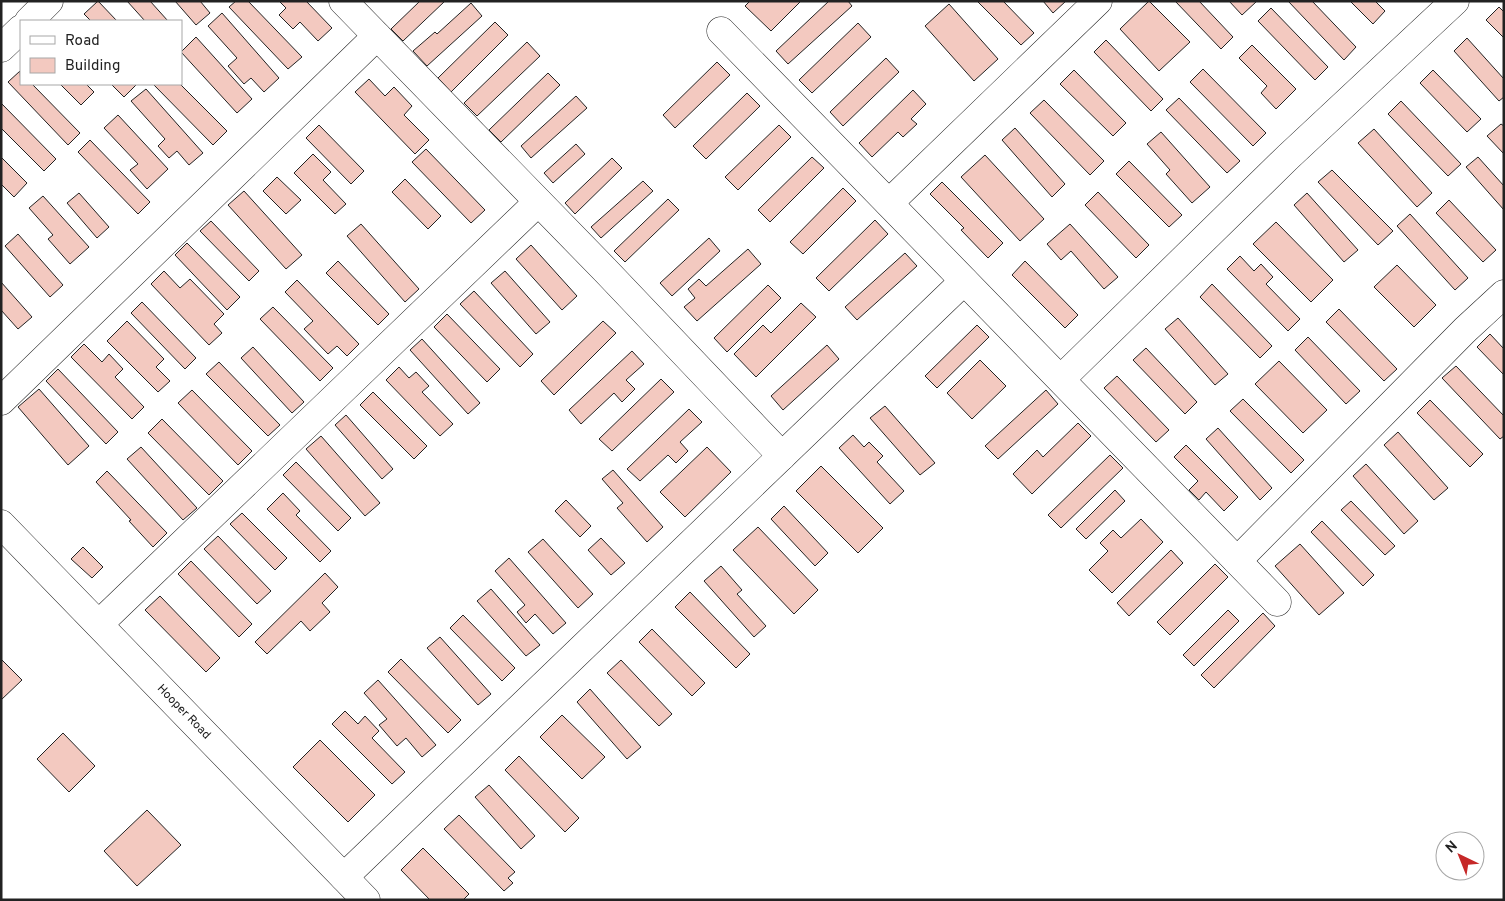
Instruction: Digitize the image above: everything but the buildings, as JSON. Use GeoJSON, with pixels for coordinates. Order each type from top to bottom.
{"type":"FeatureCollection","features":[{"type":"Feature","properties":{"kind":"street"},"geometry":{"type":"LineString","coordinates":[[30,20],[49,1]]}},
{"type":"Feature","properties":{"kind":"street"},"geometry":{"type":"LineString","coordinates":[[343,1],[782,456]]}},
{"type":"Feature","properties":{"kind":"street"},"geometry":{"type":"LineString","coordinates":[[888,203],[1098,1]]}},
{"type":"Feature","properties":{"kind":"street"},"geometry":{"type":"LineString","coordinates":[[1061,379],[1288,157],[1455,1]]}},
{"type":"Feature","properties":{"kind":"street"},"geometry":{"type":"LineString","coordinates":[[1,48],[20,30]]}},
{"type":"Feature","properties":{"kind":"street"},"geometry":{"type":"LineString","coordinates":[[721,32],[1277,602]]}},
{"type":"Feature","properties":{"kind":"street"},"geometry":{"type":"LineString","coordinates":[[1,401],[377,36]]}},
{"type":"Feature","properties":{"kind":"street"},"geometry":{"type":"LineString","coordinates":[[99,624],[538,202]]}},
{"type":"Feature","properties":{"kind":"street"},"geometry":{"type":"LineString","coordinates":[[344,877],[964,281]]}},
{"type":"Feature","properties":{"kind":"street"},"geometry":{"type":"LineString","coordinates":[[1237,561],[1451,344],[1504,294]]}},
{"type":"Feature","properties":{"kind":"street","name":"Hooper Road"},"geometry":{"type":"LineString","coordinates":[[1,524],[366,900]]}}]}
